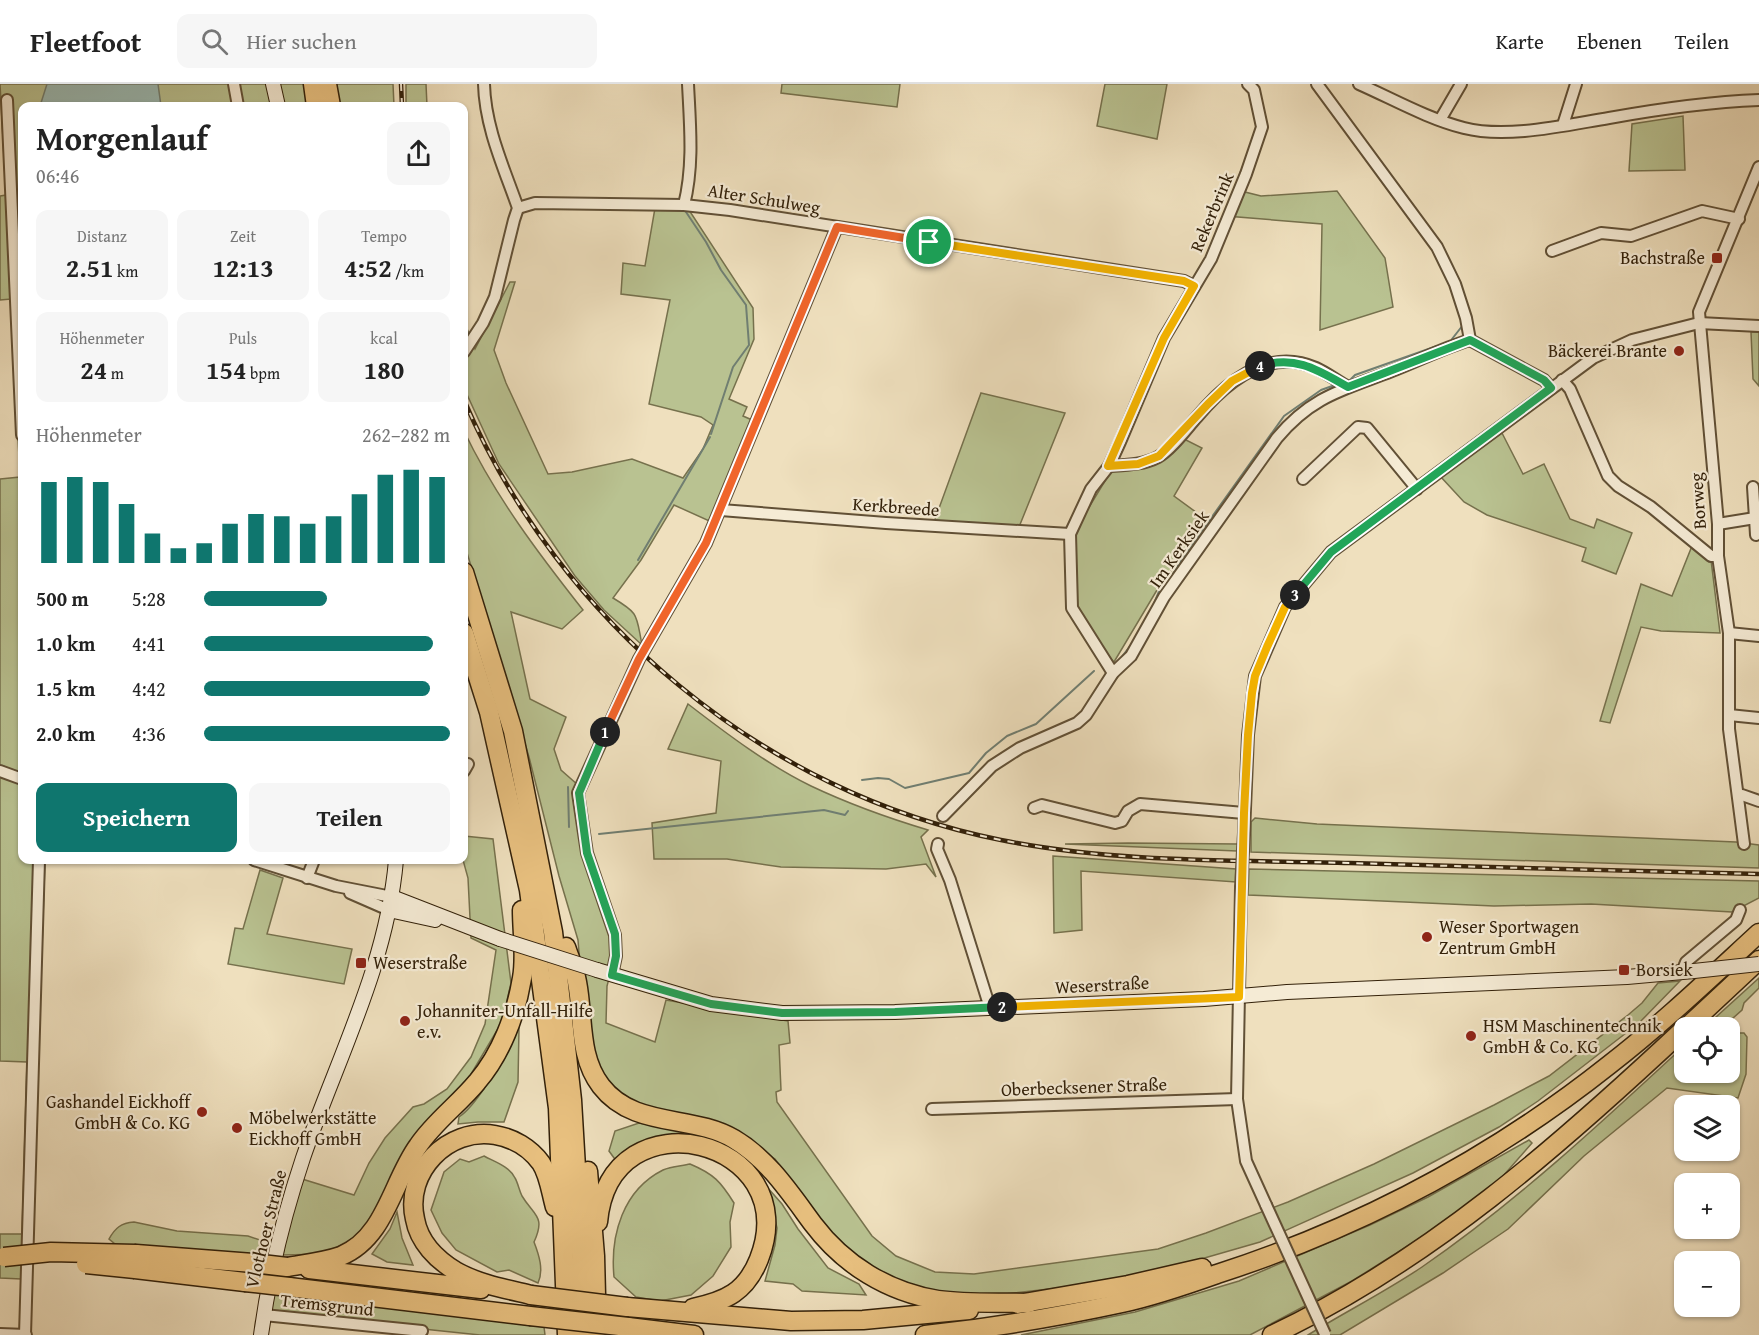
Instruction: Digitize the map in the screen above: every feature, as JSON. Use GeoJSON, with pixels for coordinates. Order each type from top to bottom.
{"type":"FeatureCollection","features":[{"type":"Feature","properties":{"kind":"highway"},"geometry":{"type":"LineString","coordinates":[[313,84],[315,102]]}},
{"type":"Feature","properties":{"kind":"highway"},"geometry":{"type":"LineString","coordinates":[[327,84],[330,102]]}},
{"type":"Feature","properties":{"kind":"highway"},"geometry":{"type":"LineString","coordinates":[[468,585],[513,731],[533,780],[553,872],[582,1097],[596,1256],[597,1335]]}},
{"type":"Feature","properties":{"kind":"highway"},"geometry":{"type":"LineString","coordinates":[[468,646],[489,712],[529,890],[558,1108],[567,1335]]}},
{"type":"Feature","properties":{"kind":"highway"},"geometry":{"type":"LineString","coordinates":[[489,712],[494,768],[522,910],[551,1132],[557,1335]]}},
{"type":"Feature","properties":{"kind":"highway"},"geometry":{"type":"LineString","coordinates":[[513,731],[553,932],[572,1100],[581,1252],[583,1335]]}},
{"type":"Feature","properties":{"kind":"highway"},"geometry":{"type":"LineString","coordinates":[[287,1267],[341,1256],[370,1235],[383,1215],[418,1145],[476,1084],[492,1063],[511,1020],[522,977],[522,910]]}},
{"type":"Feature","properties":{"kind":"highway"},"geometry":{"type":"LineString","coordinates":[[925,1335],[989,1328],[1123,1303],[1264,1259],[1366,1216],[1462,1166],[1503,1141],[1569,1095],[1647,1035],[1759,933]]}},
{"type":"Feature","properties":{"kind":"highway"},"geometry":{"type":"LineString","coordinates":[[563,938],[577,981],[584,1050],[591,1070],[602,1087],[618,1103],[639,1114],[714,1130],[732,1137],[750,1149],[778,1177],[836,1250],[877,1281],[904,1292],[939,1300],[1029,1302]]}},
{"type":"Feature","properties":{"kind":"highway"},"geometry":{"type":"LineString","coordinates":[[1697,1017],[1759,962]]}},
{"type":"Feature","properties":{"kind":"highway"},"geometry":{"type":"LineString","coordinates":[[1272,1335],[1347,1295],[1406,1259],[1494,1196],[1566,1137],[1674,1038]]}},
{"type":"Feature","properties":{"kind":"highway"},"geometry":{"type":"LineString","coordinates":[[531,1295],[480,1282],[456,1271],[437,1257],[423,1240],[415,1220],[413,1197],[420,1173],[433,1155],[447,1144],[466,1136],[487,1134],[508,1137],[528,1149],[541,1164],[555,1208]]}},
{"type":"Feature","properties":{"kind":"highway"},"geometry":{"type":"LineString","coordinates":[[596,1256],[599,1215],[605,1193],[618,1171],[633,1157],[652,1148],[675,1143],[689,1143],[724,1154],[743,1169],[755,1185],[764,1207],[765,1216],[765,1239],[753,1272],[741,1288],[715,1304],[661,1311]]}},
{"type":"Feature","properties":{"kind":"highway"},"geometry":{"type":"LineString","coordinates":[[2,1257],[253,1263],[661,1311],[791,1321],[863,1320],[1029,1302],[1128,1285],[1202,1268],[1264,1259]]}},
{"type":"Feature","properties":{"kind":"highway"},"geometry":{"type":"LineString","coordinates":[[135,1261],[244,1282],[694,1335]]}},
{"type":"Feature","properties":{"kind":"street"},"geometry":{"type":"LineString","coordinates":[[234,84],[237,102]]}},
{"type":"Feature","properties":{"kind":"street"},"geometry":{"type":"LineString","coordinates":[[273,84],[277,102]]}},
{"type":"Feature","properties":{"kind":"street"},"geometry":{"type":"LineString","coordinates":[[468,346],[483,323],[495,297],[518,208],[494,141],[484,96],[484,84]]}},
{"type":"Feature","properties":{"kind":"street"},"geometry":{"type":"LineString","coordinates":[[684,205],[689,186],[691,158],[687,84]]}},
{"type":"Feature","properties":{"kind":"street","name":"Rekerbrink"},"geometry":{"type":"LineString","coordinates":[[1113,673],[1072,608],[1070,534],[1091,489],[1108,466],[1164,338],[1211,259],[1251,164],[1262,127],[1254,90],[1248,84]]}},
{"type":"Feature","properties":{"kind":"street"},"geometry":{"type":"LineString","coordinates":[[1317,84],[1437,247],[1455,284],[1466,318],[1470,340],[1544,380],[1551,388]]}},
{"type":"Feature","properties":{"kind":"street"},"geometry":{"type":"LineString","coordinates":[[1359,84],[1465,129],[1497,133],[1713,102],[1759,100]]}},
{"type":"Feature","properties":{"kind":"street"},"geometry":{"type":"LineString","coordinates":[[1440,120],[1461,84]]}},
{"type":"Feature","properties":{"kind":"street"},"geometry":{"type":"LineString","coordinates":[[1563,125],[1576,84]]}},
{"type":"Feature","properties":{"kind":"street"},"geometry":{"type":"LineString","coordinates":[[7,100],[17,199],[18,246]]}},
{"type":"Feature","properties":{"kind":"street","name":"Borweg"},"geometry":{"type":"LineString","coordinates":[[1744,844],[1729,729],[1729,633],[1718,556],[1718,524],[1699,312],[1755,187],[1759,167]]}},
{"type":"Feature","properties":{"kind":"street","name":"Alter Schulweg"},"geometry":{"type":"LineString","coordinates":[[518,208],[535,203],[684,205],[781,217],[1184,281],[1194,286]]}},
{"type":"Feature","properties":{"kind":"street"},"geometry":{"type":"LineString","coordinates":[[1552,251],[1601,233],[1631,236],[1702,211],[1739,219]]}},
{"type":"Feature","properties":{"kind":"street"},"geometry":{"type":"LineString","coordinates":[[612,975],[616,956],[615,934],[587,853],[579,793],[639,659],[706,543],[837,227]]}},
{"type":"Feature","properties":{"kind":"street"},"geometry":{"type":"LineString","coordinates":[[1325,1335],[1246,1161],[1237,1099],[1244,813],[1248,735],[1255,676],[1285,607],[1331,552],[1593,358],[1632,340],[1699,323],[1759,326]]}},
{"type":"Feature","properties":{"kind":"street","name":"Im Kerksiek"},"geometry":{"type":"LineString","coordinates":[[943,816],[992,766],[1020,748],[1077,723],[1086,716],[1113,673],[1131,656],[1164,597],[1277,438],[1293,419],[1329,394],[1470,340]]}},
{"type":"Feature","properties":{"kind":"street"},"geometry":{"type":"LineString","coordinates":[[1108,466],[1138,464],[1159,456],[1232,381],[1253,369],[1275,362],[1292,362],[1314,368],[1348,387]]}},
{"type":"Feature","properties":{"kind":"street"},"geometry":{"type":"LineString","coordinates":[[1563,380],[1570,389],[1608,476],[1618,486],[1651,507],[1711,556],[1718,556]]}},
{"type":"Feature","properties":{"kind":"street"},"geometry":{"type":"LineString","coordinates":[[1303,479],[1358,427],[1367,428],[1417,489]]}},
{"type":"Feature","properties":{"kind":"street"},"geometry":{"type":"LineString","coordinates":[[1753,487],[1756,535]]}},
{"type":"Feature","properties":{"kind":"street","name":"Kerkbreede"},"geometry":{"type":"LineString","coordinates":[[721,510],[1070,534]]}},
{"type":"Feature","properties":{"kind":"street"},"geometry":{"type":"LineString","coordinates":[[1718,524],[1755,518]]}},
{"type":"Feature","properties":{"kind":"street"},"geometry":{"type":"LineString","coordinates":[[1729,633],[1759,636]]}},
{"type":"Feature","properties":{"kind":"street"},"geometry":{"type":"LineString","coordinates":[[1730,715],[1759,718]]}},
{"type":"Feature","properties":{"kind":"street"},"geometry":{"type":"LineString","coordinates":[[0,771],[18,778]]}},
{"type":"Feature","properties":{"kind":"street"},"geometry":{"type":"LineString","coordinates":[[1738,796],[1742,795],[1759,801]]}},
{"type":"Feature","properties":{"kind":"street"},"geometry":{"type":"LineString","coordinates":[[1034,808],[1042,805],[1115,823],[1122,821],[1128,811],[1140,804],[1244,813]]}},
{"type":"Feature","properties":{"kind":"street"},"geometry":{"type":"LineString","coordinates":[[938,844],[937,849],[950,880],[990,1008]]}},
{"type":"Feature","properties":{"kind":"street"},"geometry":{"type":"LineString","coordinates":[[0,1334],[25,1335],[39,864]]}},
{"type":"Feature","properties":{"kind":"street","name":"Weserstraße"},"geometry":{"type":"LineString","coordinates":[[266,864],[612,975],[711,1004],[782,1013],[990,1008],[1627,977],[1688,972],[1759,962]]}},
{"type":"Feature","properties":{"kind":"street"},"geometry":{"type":"LineString","coordinates":[[307,878],[312,864]]}},
{"type":"Feature","properties":{"kind":"street","name":"Vlothoer Straße"},"geometry":{"type":"LineString","coordinates":[[261,1335],[277,1252],[291,1198],[303,1159],[367,991],[381,946],[395,864]]}},
{"type":"Feature","properties":{"kind":"street"},"geometry":{"type":"LineString","coordinates":[[1688,972],[1686,962],[1736,920],[1740,910]]}},
{"type":"Feature","properties":{"kind":"street","name":"Oberbecksener Straße"},"geometry":{"type":"LineString","coordinates":[[932,1109],[1237,1099]]}},
{"type":"Feature","properties":{"kind":"street","name":"Tremsgrund"},"geometry":{"type":"LineString","coordinates":[[264,1315],[422,1332]]}},
{"type":"Feature","properties":{"kind":"green space"},"geometry":{"type":"Polygon","coordinates":[[[0,84],[393,84],[394,102],[18,102],[18,437],[11,299],[0,300],[0,196],[6,195],[0,84]]]}},
{"type":"Feature","properties":{"kind":"green space"},"geometry":{"type":"Polygon","coordinates":[[[406,84],[426,84],[427,102],[406,102],[406,84]]]}},
{"type":"Feature","properties":{"kind":"green space"},"geometry":{"type":"Polygon","coordinates":[[[782,84],[900,84],[897,107],[781,93],[782,84]]]}},
{"type":"Feature","properties":{"kind":"green space"},"geometry":{"type":"Polygon","coordinates":[[[1105,84],[1167,84],[1157,139],[1097,126],[1105,84]]]}},
{"type":"Feature","properties":{"kind":"green space"},"geometry":{"type":"Polygon","coordinates":[[[1683,116],[1685,170],[1629,171],[1632,124],[1683,116]]]}},
{"type":"Feature","properties":{"kind":"green space"},"geometry":{"type":"Polygon","coordinates":[[[1241,184],[1245,192],[1261,196],[1337,191],[1385,258],[1393,307],[1320,330],[1322,224],[1226,216],[1241,184]]]}},
{"type":"Feature","properties":{"kind":"green space"},"geometry":{"type":"Polygon","coordinates":[[[655,208],[689,210],[753,308],[754,339],[729,399],[747,407],[743,416],[759,423],[716,524],[674,505],[641,560],[613,598],[635,616],[642,645],[604,610],[575,576],[499,464],[468,397],[468,331],[475,349],[510,282],[515,282],[494,350],[506,383],[548,474],[572,472],[632,459],[683,478],[703,449],[713,425],[701,417],[649,404],[670,300],[621,294],[623,263],[645,266],[655,208]]]}},
{"type":"Feature","properties":{"kind":"green space"},"geometry":{"type":"Polygon","coordinates":[[[1751,332],[1759,332],[1759,386],[1753,379],[1751,332]]]}},
{"type":"Feature","properties":{"kind":"green space"},"geometry":{"type":"Polygon","coordinates":[[[981,393],[1065,413],[1019,527],[934,522],[981,393]]]}},
{"type":"Feature","properties":{"kind":"green space"},"geometry":{"type":"Polygon","coordinates":[[[1502,433],[1523,474],[1544,464],[1570,519],[1594,528],[1597,519],[1632,533],[1616,574],[1582,561],[1586,548],[1487,515],[1464,502],[1441,477],[1502,433]]]}},
{"type":"Feature","properties":{"kind":"green space"},"geometry":{"type":"Polygon","coordinates":[[[1182,438],[1202,448],[1174,496],[1208,521],[1157,590],[1114,662],[1091,641],[1074,607],[1074,532],[1111,471],[1157,461],[1182,438]]]}},
{"type":"Feature","properties":{"kind":"green space"},"geometry":{"type":"Polygon","coordinates":[[[468,439],[518,524],[583,610],[562,629],[511,612],[530,699],[566,717],[554,749],[561,770],[578,785],[615,955],[607,986],[606,1023],[655,1042],[666,1000],[788,1021],[790,1043],[779,1045],[781,1090],[776,1092],[777,1102],[872,1236],[896,1256],[935,1272],[974,1274],[1158,1249],[1288,1202],[1374,1164],[1549,1076],[1628,1015],[1642,1003],[1658,983],[1680,981],[1639,1023],[1538,1101],[1499,1127],[1413,1173],[1260,1242],[1128,1280],[969,1298],[918,1292],[863,1263],[825,1227],[775,1159],[737,1134],[627,1102],[606,1083],[585,1028],[578,940],[529,757],[468,556],[468,439]]]}},
{"type":"Feature","properties":{"kind":"green space"},"geometry":{"type":"Polygon","coordinates":[[[18,477],[18,864],[45,864],[32,1235],[22,1235],[21,1279],[0,1278],[0,1234],[22,1234],[27,1062],[0,1061],[0,479],[18,477]]]}},
{"type":"Feature","properties":{"kind":"green space"},"geometry":{"type":"Polygon","coordinates":[[[1692,546],[1711,560],[1720,633],[1661,631],[1641,627],[1610,723],[1600,721],[1641,584],[1672,596],[1692,546]]]}},
{"type":"Feature","properties":{"kind":"green space"},"geometry":{"type":"Polygon","coordinates":[[[688,704],[748,748],[795,778],[854,805],[928,830],[921,837],[936,877],[926,864],[886,869],[781,867],[727,859],[654,859],[652,823],[716,813],[721,761],[668,749],[688,704]]]}},
{"type":"Feature","properties":{"kind":"green space"},"geometry":{"type":"Polygon","coordinates":[[[1255,818],[1317,824],[1736,842],[1759,845],[1759,868],[1251,852],[1251,822],[1255,818]]]}},
{"type":"Feature","properties":{"kind":"green space"},"geometry":{"type":"Polygon","coordinates":[[[468,836],[493,839],[511,983],[502,1022],[464,1086],[373,1217],[355,1237],[325,1254],[283,1255],[290,1218],[302,1179],[354,1195],[369,1163],[385,1138],[413,1107],[424,1104],[447,1089],[471,1057],[485,1024],[496,950],[471,938],[468,878],[464,864],[468,864],[468,836]]]}},
{"type":"Feature","properties":{"kind":"green space"},"geometry":{"type":"Polygon","coordinates":[[[1065,844],[1238,844],[1237,851],[1065,844]]]}},
{"type":"Feature","properties":{"kind":"green space"},"geometry":{"type":"Polygon","coordinates":[[[1053,856],[1236,869],[1236,882],[1081,871],[1082,930],[1054,933],[1053,856]]]}},
{"type":"Feature","properties":{"kind":"green space"},"geometry":{"type":"Polygon","coordinates":[[[1249,869],[1759,881],[1759,898],[1732,912],[1591,904],[1494,906],[1248,895],[1249,869]]]}},
{"type":"Feature","properties":{"kind":"green space"},"geometry":{"type":"Polygon","coordinates":[[[260,870],[283,878],[267,934],[352,949],[344,984],[228,964],[235,928],[243,929],[260,870]]]}},
{"type":"Feature","properties":{"kind":"green space"},"geometry":{"type":"Polygon","coordinates":[[[1759,978],[1759,988],[1744,1003],[1742,1010],[1734,1017],[1716,1017],[1759,978]]]}},
{"type":"Feature","properties":{"kind":"green space"},"geometry":{"type":"Polygon","coordinates":[[[519,1028],[518,1082],[504,1122],[458,1124],[459,1117],[484,1089],[519,1028]]]}},
{"type":"Feature","properties":{"kind":"green space"},"geometry":{"type":"Polygon","coordinates":[[[1740,1033],[1744,1033],[1747,1037],[1746,1074],[1739,1095],[1717,1095],[1667,1088],[1584,1156],[1508,1229],[1443,1273],[1340,1335],[1308,1335],[1408,1276],[1457,1242],[1589,1133],[1674,1055],[1674,1083],[1740,1083],[1740,1033]]]}},
{"type":"Feature","properties":{"kind":"green space"},"geometry":{"type":"Polygon","coordinates":[[[639,1123],[715,1139],[730,1145],[748,1162],[720,1145],[695,1138],[657,1138],[634,1146],[617,1162],[609,1151],[615,1131],[639,1123]]]}},
{"type":"Feature","properties":{"kind":"green space"},"geometry":{"type":"Polygon","coordinates":[[[1529,1140],[1532,1143],[1496,1184],[1430,1232],[1352,1281],[1250,1335],[1021,1335],[1135,1312],[1239,1281],[1370,1225],[1428,1197],[1529,1140]]]}},
{"type":"Feature","properties":{"kind":"green space"},"geometry":{"type":"Polygon","coordinates":[[[484,1156],[509,1170],[522,1196],[539,1221],[534,1242],[541,1268],[538,1283],[509,1270],[497,1272],[456,1250],[442,1233],[431,1210],[444,1172],[460,1159],[469,1162],[484,1156]]]}},
{"type":"Feature","properties":{"kind":"green space"},"geometry":{"type":"Polygon","coordinates":[[[690,1164],[716,1179],[734,1203],[730,1222],[731,1247],[713,1276],[691,1295],[660,1301],[636,1297],[614,1277],[614,1245],[622,1215],[638,1189],[649,1179],[666,1169],[690,1164]]]}},
{"type":"Feature","properties":{"kind":"green space"},"geometry":{"type":"Polygon","coordinates":[[[767,1187],[828,1268],[859,1284],[866,1295],[802,1291],[793,1284],[765,1281],[775,1245],[777,1228],[767,1187]]]}},
{"type":"Feature","properties":{"kind":"green space"},"geometry":{"type":"Polygon","coordinates":[[[397,1212],[402,1238],[413,1265],[387,1262],[372,1254],[390,1229],[397,1212]]]}},
{"type":"Feature","properties":{"kind":"green space"},"geometry":{"type":"Polygon","coordinates":[[[134,1222],[177,1231],[248,1236],[263,1241],[264,1256],[120,1248],[109,1239],[119,1227],[134,1222]]]}},
{"type":"Feature","properties":{"kind":"green space"},"geometry":{"type":"Polygon","coordinates":[[[267,1292],[544,1327],[545,1335],[480,1335],[262,1312],[267,1292]]]}},
{"type":"Feature","properties":{"kind":"water"},"geometry":{"type":"Polygon","coordinates":[[[47,84],[158,84],[160,102],[41,102],[47,84]]]}},
{"type":"Feature","properties":{"kind":"waterway"},"geometry":{"type":"LineString","coordinates":[[686,212],[721,270],[746,305],[749,345],[733,367],[711,434]]}},
{"type":"Feature","properties":{"kind":"waterway"},"geometry":{"type":"LineString","coordinates":[[1452,339],[1463,325]]}},
{"type":"Feature","properties":{"kind":"waterway"},"geometry":{"type":"LineString","coordinates":[[1350,380],[1355,375],[1437,346]]}},
{"type":"Feature","properties":{"kind":"waterway"},"geometry":{"type":"LineString","coordinates":[[1153,606],[1160,589],[1166,585],[1184,556],[1284,416],[1321,390],[1335,385]]}},
{"type":"Feature","properties":{"kind":"waterway"},"geometry":{"type":"LineString","coordinates":[[638,560],[710,437]]}},
{"type":"Feature","properties":{"kind":"waterway"},"geometry":{"type":"LineString","coordinates":[[1120,659],[1131,645]]}},
{"type":"Feature","properties":{"kind":"waterway"},"geometry":{"type":"LineString","coordinates":[[862,780],[889,779],[905,788],[969,773],[986,753],[1007,736],[1036,724],[1094,671]]}},
{"type":"Feature","properties":{"kind":"waterway"},"geometry":{"type":"LineString","coordinates":[[0,765],[18,772]]}},
{"type":"Feature","properties":{"kind":"waterway"},"geometry":{"type":"LineString","coordinates":[[568,787],[569,827]]}},
{"type":"Feature","properties":{"kind":"waterway"},"geometry":{"type":"LineString","coordinates":[[599,834],[824,810],[845,815],[848,811]]}},
{"type":"Feature","properties":{"kind":"railway"},"geometry":{"type":"LineString","coordinates":[[401,84],[402,102]]}},
{"type":"Feature","properties":{"kind":"railway"},"geometry":{"type":"LineString","coordinates":[[468,408],[505,481],[555,556],[613,624],[679,686],[752,739],[830,783],[914,817],[1001,840],[1131,857],[1759,874]]}},
{"type":"Feature","properties":{"kind":"place","name":"Bachstraße"},"geometry":{"type":"Point","coordinates":[1717,258]}},
{"type":"Feature","properties":{"kind":"place","name":"Bäckerei Brante"},"geometry":{"type":"Point","coordinates":[1679,351]}},
{"type":"Feature","properties":{"kind":"place","name":"Weser Sportwagen Zentrum GmbH"},"geometry":{"type":"Point","coordinates":[1427,937]}},
{"type":"Feature","properties":{"kind":"place","name":"Weserstraße"},"geometry":{"type":"Point","coordinates":[361,963]}},
{"type":"Feature","properties":{"kind":"place","name":"Borsiek"},"geometry":{"type":"Point","coordinates":[1624,970]}},
{"type":"Feature","properties":{"kind":"place","name":"Johanniter-Unfall-Hilfe e.v."},"geometry":{"type":"Point","coordinates":[405,1021]}},
{"type":"Feature","properties":{"kind":"place","name":"HSM Maschinentechnik GmbH & Co. KG"},"geometry":{"type":"Point","coordinates":[1471,1036]}},
{"type":"Feature","properties":{"kind":"place","name":"Gashandel Eickhoff GmbH & Co. KG"},"geometry":{"type":"Point","coordinates":[202,1112]}},
{"type":"Feature","properties":{"kind":"place","name":"Möbelwerkstätte Eickhoff GmbH"},"geometry":{"type":"Point","coordinates":[237,1128]}},
{"type":"Feature","properties":{"kind":"route"},"geometry":{"type":"LineString","coordinates":[[837,227],[929,242],[1184,281],[1194,286],[1164,338],[1108,466],[1138,464],[1159,456],[1232,381],[1253,369],[1275,362],[1292,362],[1314,368],[1348,387],[1470,340],[1544,380],[1551,388],[1331,552],[1285,607],[1255,676],[1252,693],[1244,813],[1239,997],[895,1012],[782,1013],[711,1004],[612,975],[616,956],[615,934],[587,853],[579,793],[585,776],[639,659],[706,543],[837,227]]}}]}
